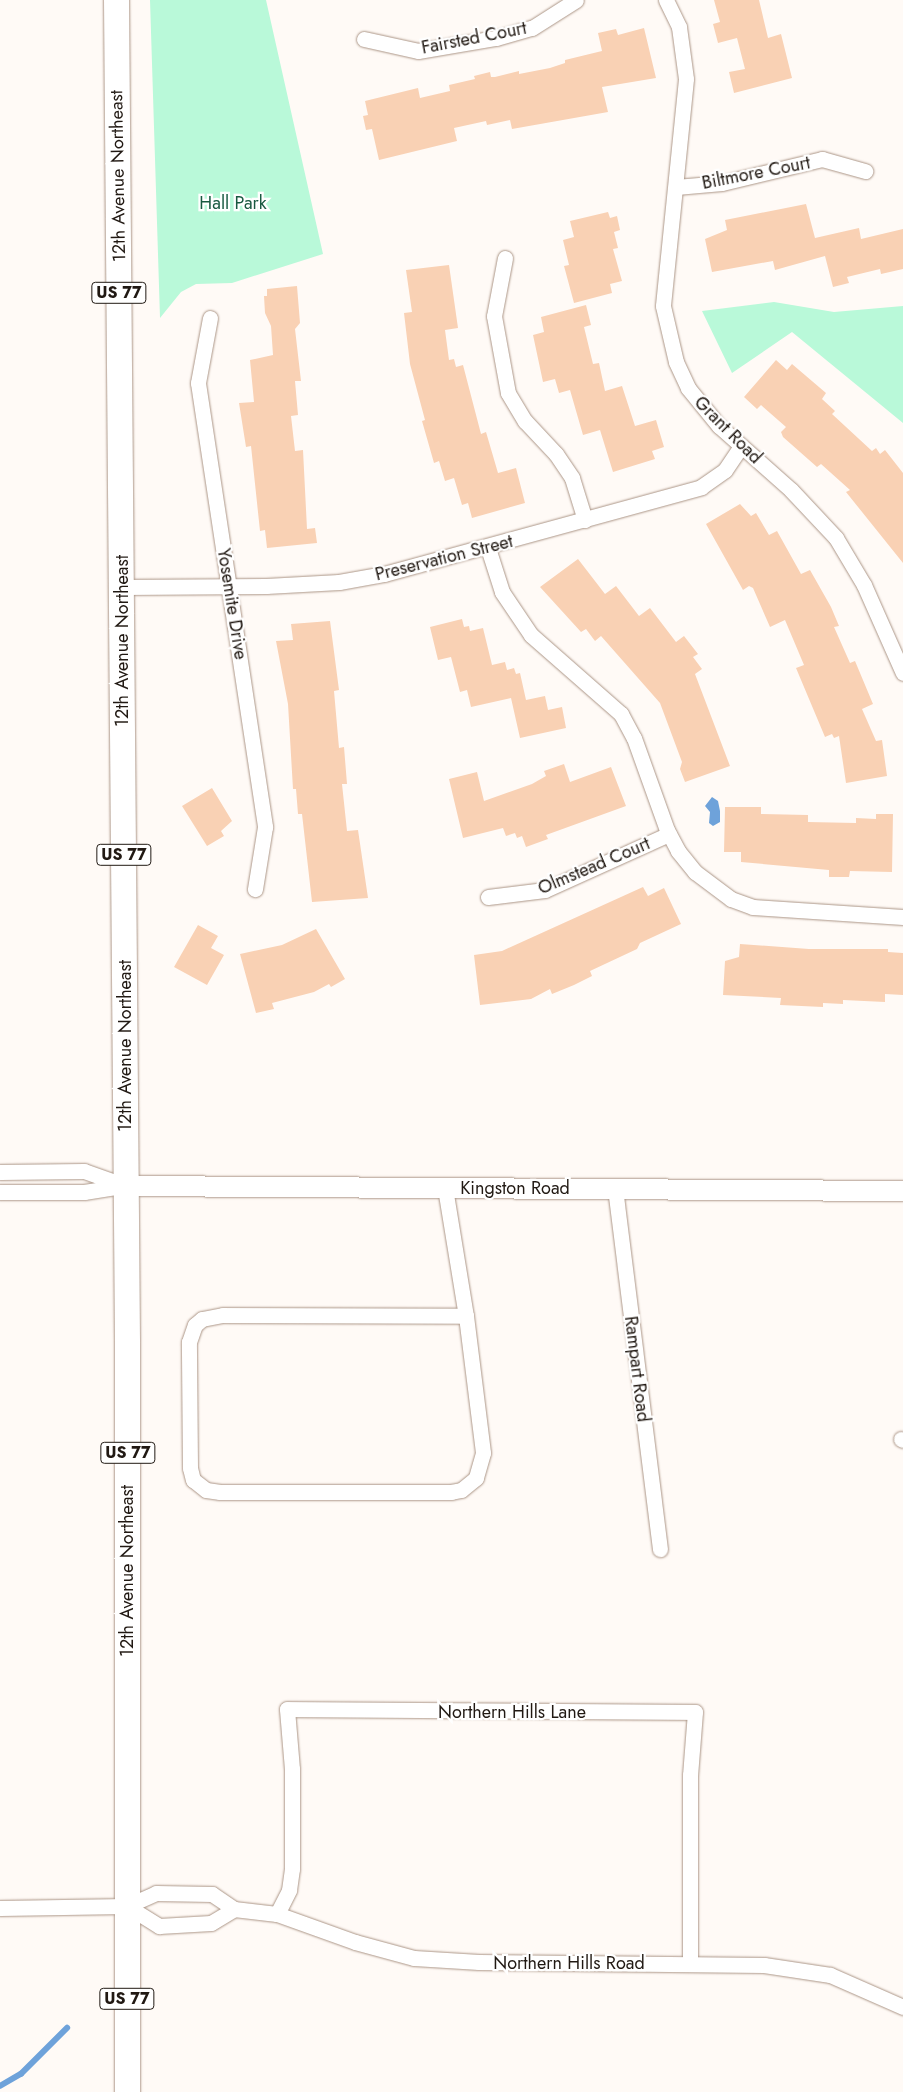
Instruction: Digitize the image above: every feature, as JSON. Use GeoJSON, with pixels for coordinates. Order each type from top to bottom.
{"type":"FeatureCollection","features":[{"type":"Feature","properties":{"kind":"main road","name":"12th Avenue Northeast"},"geometry":{"type":"LineString","coordinates":[[116,0],[126,1186],[127,2092]]}},
{"type":"Feature","properties":{"kind":"street","name":"Fairsted Court"},"geometry":{"type":"LineString","coordinates":[[364,39],[418,51],[496,38],[532,28],[576,0]]}},
{"type":"Feature","properties":{"kind":"street","name":"Grant Road"},"geometry":{"type":"LineString","coordinates":[[666,0],[679,27],[686,79],[663,306],[676,362],[699,404],[741,446],[790,490],[836,538],[864,585],[903,673]]}},
{"type":"Feature","properties":{"kind":"street","name":"Biltmore Court"},"geometry":{"type":"LineString","coordinates":[[676,187],[722,183],[822,159],[865,170]]}},
{"type":"Feature","properties":{"kind":"street"},"geometry":{"type":"LineString","coordinates":[[505,258],[494,316],[508,393],[525,421],[556,454],[572,478],[585,520]]}},
{"type":"Feature","properties":{"kind":"street","name":"Yosemite Drive"},"geometry":{"type":"LineString","coordinates":[[210,318],[198,382],[265,828],[254,889]]}},
{"type":"Feature","properties":{"kind":"street","name":"Preservation Street"},"geometry":{"type":"LineString","coordinates":[[122,586],[229,586],[339,582],[384,574],[488,548],[701,487],[725,470],[741,446]]}},
{"type":"Feature","properties":{"kind":"street"},"geometry":{"type":"LineString","coordinates":[[488,548],[502,592],[531,636],[622,714],[634,738],[670,834],[678,851],[695,872],[731,899],[753,907],[903,917]]}},
{"type":"Feature","properties":{"kind":"street","name":"Olmstead Court"},"geometry":{"type":"LineString","coordinates":[[488,897],[545,890],[670,834]]}},
{"type":"Feature","properties":{"kind":"street"},"geometry":{"type":"LineString","coordinates":[[0,1172],[84,1171],[126,1186]]}},
{"type":"Feature","properties":{"kind":"street"},"geometry":{"type":"LineString","coordinates":[[0,1192],[84,1192],[126,1186]]}},
{"type":"Feature","properties":{"kind":"street","name":"Kingston Road"},"geometry":{"type":"LineString","coordinates":[[126,1186],[903,1191]]}},
{"type":"Feature","properties":{"kind":"street"},"geometry":{"type":"LineString","coordinates":[[444,1188],[466,1316],[483,1453],[476,1478],[461,1490],[220,1492],[206,1490],[193,1480],[190,1468],[189,1342],[195,1325],[202,1319],[223,1315],[466,1316]]}},
{"type":"Feature","properties":{"kind":"street","name":"Rampart Road"},"geometry":{"type":"LineString","coordinates":[[615,1188],[660,1549]]}},
{"type":"Feature","properties":{"kind":"street","name":"Northern Hills Lane"},"geometry":{"type":"LineString","coordinates":[[277,1914],[289,1890],[292,1869],[292,1769],[287,1709],[694,1712],[690,1775],[690,1964]]}},
{"type":"Feature","properties":{"kind":"street","name":"Northern Hills Road"},"geometry":{"type":"LineString","coordinates":[[127,1906],[156,1893],[212,1894],[234,1909],[277,1914],[355,1942],[414,1958],[479,1962],[764,1965],[808,1970],[857,1985],[903,2007]]}},
{"type":"Feature","properties":{"kind":"street"},"geometry":{"type":"LineString","coordinates":[[0,1908],[127,1906],[159,1926],[211,1923],[234,1909]]}},
{"type":"Feature","properties":{"kind":"green space","name":"Hall Park"},"geometry":{"type":"Polygon","coordinates":[[[150,0],[266,0],[323,254],[232,283],[196,284],[181,292],[160,318],[150,0]]]}},
{"type":"Feature","properties":{"kind":"green space"},"geometry":{"type":"Polygon","coordinates":[[[774,302],[834,312],[903,306],[903,423],[792,332],[732,373],[702,311],[774,302]]]}},
{"type":"Feature","properties":{"kind":"water"},"geometry":{"type":"Polygon","coordinates":[[[712,797],[718,801],[720,811],[720,822],[713,826],[709,823],[710,812],[705,806],[712,797]]]}},
{"type":"Feature","properties":{"kind":"building"},"geometry":{"type":"Polygon","coordinates":[[[714,0],[759,0],[768,38],[781,34],[792,78],[734,93],[729,72],[745,69],[737,38],[718,43],[713,24],[720,22],[714,0]]]}},
{"type":"Feature","properties":{"kind":"building"},"geometry":{"type":"Polygon","coordinates":[[[644,28],[656,78],[602,87],[608,112],[512,129],[510,120],[487,125],[486,121],[454,128],[457,141],[379,160],[372,129],[366,130],[363,116],[368,115],[365,101],[418,88],[420,98],[450,91],[449,85],[475,79],[474,76],[490,72],[491,77],[495,77],[519,71],[519,74],[550,68],[565,63],[565,60],[602,51],[598,33],[616,29],[618,35],[644,28]]]}},
{"type":"Feature","properties":{"kind":"building"},"geometry":{"type":"Polygon","coordinates":[[[806,204],[815,238],[859,228],[861,239],[903,229],[903,269],[881,274],[880,269],[847,277],[849,283],[833,287],[825,256],[775,270],[773,261],[712,272],[705,239],[727,230],[725,220],[806,204]]]}},
{"type":"Feature","properties":{"kind":"building"},"geometry":{"type":"Polygon","coordinates":[[[608,212],[610,218],[617,216],[620,230],[614,232],[618,248],[613,249],[622,281],[610,284],[612,293],[574,303],[564,266],[569,265],[563,240],[574,237],[570,221],[608,212]]]}},
{"type":"Feature","properties":{"kind":"building"},"geometry":{"type":"Polygon","coordinates":[[[449,265],[458,328],[445,330],[449,360],[454,359],[456,367],[463,365],[481,434],[486,432],[498,473],[516,468],[525,503],[472,518],[468,503],[462,505],[454,478],[445,481],[439,461],[434,463],[422,421],[425,420],[410,364],[404,313],[412,312],[406,270],[449,265]]]}},
{"type":"Feature","properties":{"kind":"building"},"geometry":{"type":"Polygon","coordinates":[[[297,286],[300,323],[295,329],[301,381],[295,381],[298,415],[291,416],[295,451],[303,450],[307,529],[315,528],[317,543],[267,548],[265,530],[260,531],[251,446],[246,447],[239,403],[254,402],[250,360],[273,355],[271,326],[265,313],[264,296],[267,296],[267,289],[297,286]]]}},
{"type":"Feature","properties":{"kind":"building"},"geometry":{"type":"Polygon","coordinates":[[[586,305],[591,325],[584,327],[593,364],[599,363],[605,391],[622,386],[635,426],[656,420],[664,447],[652,451],[655,459],[613,472],[600,430],[583,435],[570,390],[559,393],[555,379],[543,382],[533,335],[544,332],[541,317],[586,305]]]}},
{"type":"Feature","properties":{"kind":"building"},"geometry":{"type":"Polygon","coordinates":[[[776,360],[787,370],[792,364],[826,393],[822,399],[835,411],[832,414],[872,451],[876,448],[880,454],[885,450],[903,473],[903,563],[846,492],[850,490],[821,464],[817,467],[783,437],[781,432],[786,427],[761,405],[757,409],[744,397],[776,360]]]}},
{"type":"Feature","properties":{"kind":"building"},"geometry":{"type":"Polygon","coordinates":[[[740,504],[751,516],[756,513],[769,535],[777,531],[801,574],[810,570],[831,607],[839,626],[834,627],[850,663],[855,661],[873,704],[862,709],[876,741],[882,740],[887,776],[846,783],[839,736],[834,738],[832,734],[825,737],[796,668],[804,665],[785,620],[770,627],[753,588],[749,586],[743,590],[706,524],[740,504]]]}},
{"type":"Feature","properties":{"kind":"building"},"geometry":{"type":"Polygon","coordinates":[[[578,559],[605,594],[616,586],[639,616],[650,608],[676,642],[684,636],[698,654],[693,657],[702,669],[695,674],[730,766],[685,782],[680,769],[682,762],[660,703],[601,636],[595,641],[586,629],[581,632],[540,587],[578,559]]]}},
{"type":"Feature","properties":{"kind":"building"},"geometry":{"type":"Polygon","coordinates":[[[462,619],[464,627],[469,626],[470,631],[483,628],[492,665],[505,662],[507,670],[514,668],[516,674],[520,673],[526,700],[545,696],[548,710],[562,707],[566,728],[520,738],[511,698],[471,707],[467,690],[460,692],[451,657],[438,660],[430,627],[462,619]]]}},
{"type":"Feature","properties":{"kind":"building"},"geometry":{"type":"Polygon","coordinates":[[[330,621],[339,690],[334,691],[339,748],[344,747],[347,784],[342,784],[347,831],[358,830],[368,898],[312,902],[302,814],[298,814],[296,789],[293,789],[288,704],[276,641],[293,640],[291,624],[330,621]]]}},
{"type":"Feature","properties":{"kind":"building"},"geometry":{"type":"Polygon","coordinates":[[[564,764],[570,782],[611,767],[626,806],[546,835],[548,839],[526,847],[522,836],[517,838],[515,833],[506,836],[503,828],[463,838],[449,779],[477,772],[484,801],[532,784],[546,776],[544,771],[564,764]]]}},
{"type":"Feature","properties":{"kind":"building"},"geometry":{"type":"Polygon","coordinates":[[[212,788],[232,821],[221,831],[224,836],[207,846],[182,806],[212,788]]]}},
{"type":"Feature","properties":{"kind":"building"},"geometry":{"type":"Polygon","coordinates":[[[725,807],[761,807],[761,814],[808,815],[808,822],[856,823],[856,818],[876,819],[876,814],[893,814],[892,872],[850,871],[849,877],[829,877],[829,870],[741,862],[741,852],[724,852],[725,807]]]}},
{"type":"Feature","properties":{"kind":"building"},"geometry":{"type":"Polygon","coordinates":[[[643,887],[648,896],[664,888],[681,924],[640,943],[637,949],[590,971],[592,976],[552,994],[550,989],[531,999],[480,1005],[474,955],[502,951],[643,887]]]}},
{"type":"Feature","properties":{"kind":"building"},"geometry":{"type":"Polygon","coordinates":[[[198,925],[218,936],[211,948],[224,955],[207,985],[174,967],[198,925]]]}},
{"type":"Feature","properties":{"kind":"building"},"geometry":{"type":"Polygon","coordinates":[[[316,929],[345,979],[331,987],[329,984],[314,992],[272,1003],[274,1009],[256,1013],[240,954],[282,945],[316,929]]]}},
{"type":"Feature","properties":{"kind":"building"},"geometry":{"type":"Polygon","coordinates":[[[740,944],[809,949],[888,949],[888,952],[903,953],[903,995],[885,994],[885,1002],[843,1000],[843,1004],[823,1003],[823,1007],[780,1005],[781,998],[723,995],[725,961],[739,957],[740,944]]]}},
{"type":"Feature","properties":{"kind":"waterway"},"geometry":{"type":"LineString","coordinates":[[0,2086],[21,2074],[67,2028]]}}]}
